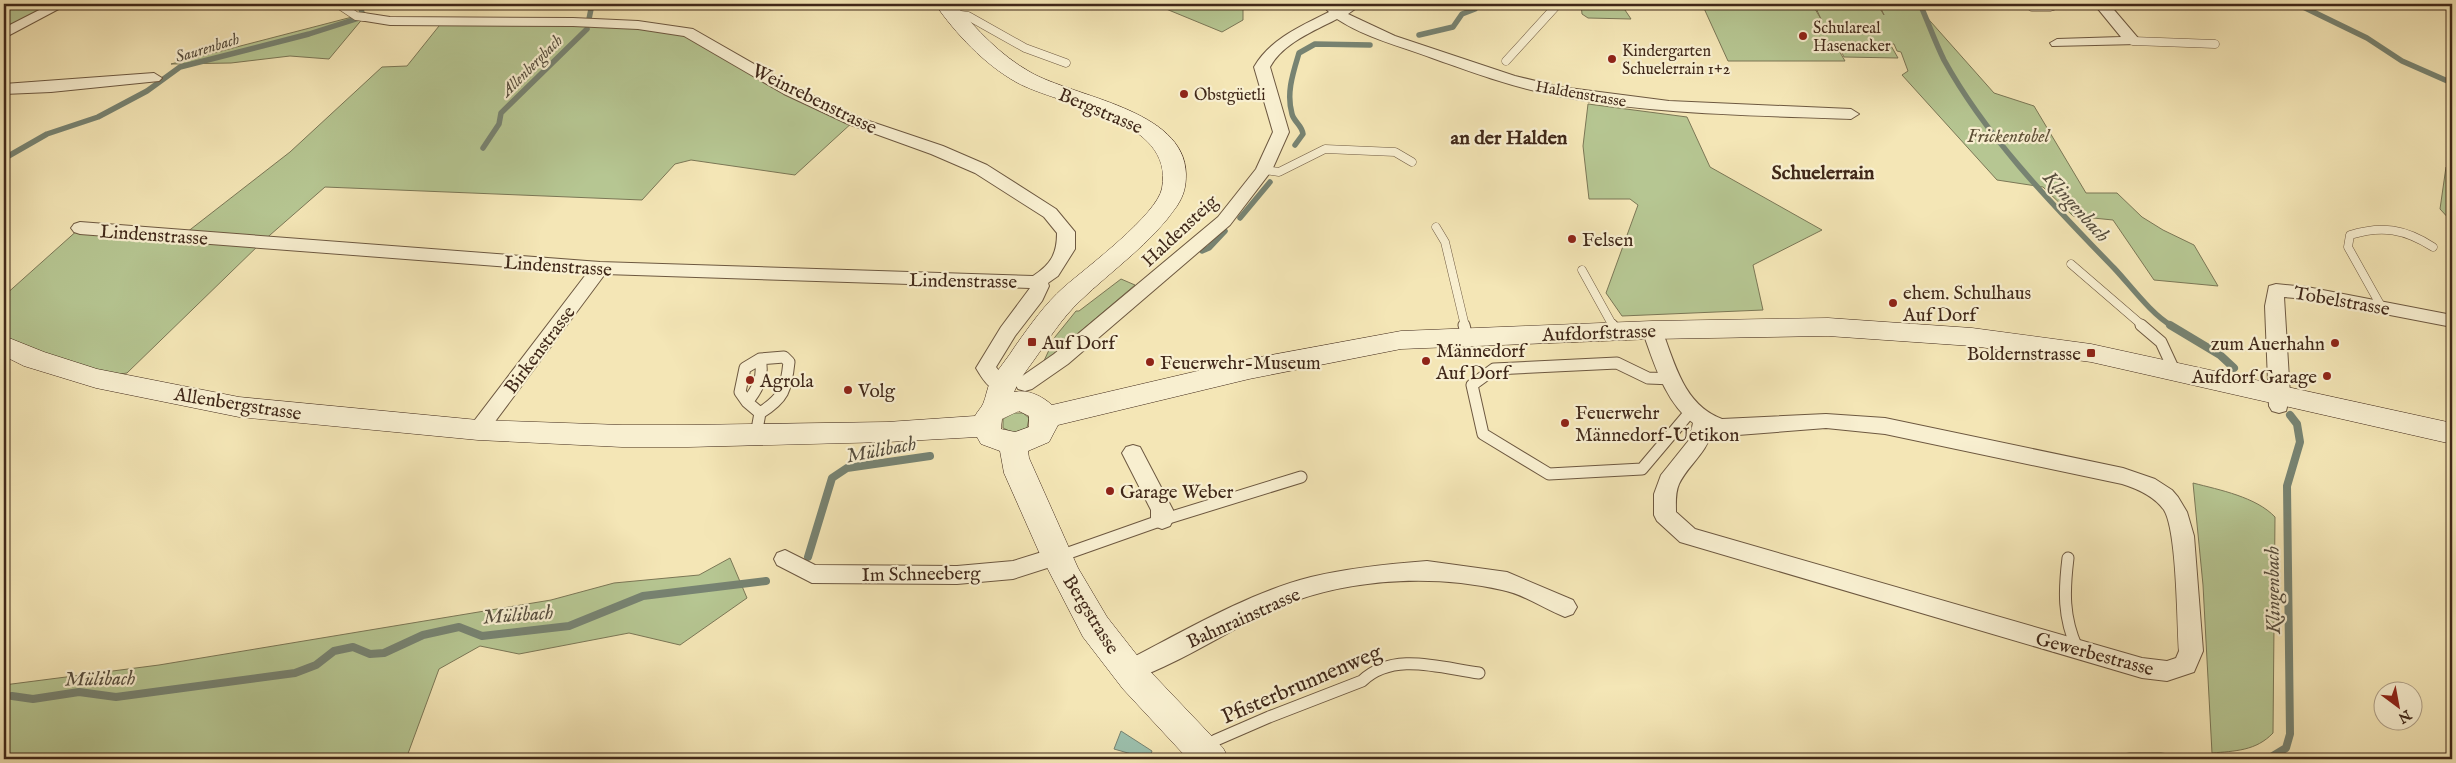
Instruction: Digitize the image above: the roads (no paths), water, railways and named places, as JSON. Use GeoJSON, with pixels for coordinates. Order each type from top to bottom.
{"type":"FeatureCollection","features":[{"type":"Feature","properties":{"kind":"street"},"geometry":{"type":"LineString","coordinates":[[4,34],[61,4]]}},
{"type":"Feature","properties":{"kind":"street"},"geometry":{"type":"LineString","coordinates":[[573,22],[576,4]]}},
{"type":"Feature","properties":{"kind":"street","name":"Haldensteig"},"geometry":{"type":"LineString","coordinates":[[1013,404],[1060,360],[1213,232],[1264,170],[1281,132],[1262,67],[1264,58],[1333,9],[1355,4]]}},
{"type":"Feature","properties":{"kind":"street"},"geometry":{"type":"LineString","coordinates":[[2101,4],[2133,41]]}},
{"type":"Feature","properties":{"kind":"street","name":"Bergstrasse"},"geometry":{"type":"LineString","coordinates":[[949,9],[994,60],[1026,79],[1117,114],[1148,129],[1168,148],[1177,170],[1174,191],[1154,218],[1049,318],[1026,352],[1008,374],[1013,404],[1040,431],[1025,441],[1014,443],[1014,458],[1018,473],[1058,556],[1096,628],[1129,671],[1206,754]]}},
{"type":"Feature","properties":{"kind":"street","name":"Haldenstrasse"},"geometry":{"type":"LineString","coordinates":[[1333,9],[1384,37],[1489,72],[1559,92],[1681,107],[1851,114]]}},
{"type":"Feature","properties":{"kind":"street","name":"Weinrebenstrasse"},"geometry":{"type":"LineString","coordinates":[[360,16],[390,21],[573,22],[638,25],[688,32],[787,89],[854,121],[937,150],[981,169],[1050,213],[1066,232],[1066,249],[1052,272],[1037,282]]}},
{"type":"Feature","properties":{"kind":"street"},"geometry":{"type":"LineString","coordinates":[[2057,43],[2133,41]]}},
{"type":"Feature","properties":{"kind":"street"},"geometry":{"type":"LineString","coordinates":[[4,89],[154,78]]}},
{"type":"Feature","properties":{"kind":"street","name":"Lindenstrasse"},"geometry":{"type":"LineString","coordinates":[[80,228],[600,268],[1037,282]]}},
{"type":"Feature","properties":{"kind":"street","name":"Birkenstrasse"},"geometry":{"type":"LineString","coordinates":[[478,430],[600,268]]}},
{"type":"Feature","properties":{"kind":"street"},"geometry":{"type":"LineString","coordinates":[[1014,443],[995,439],[989,434],[1013,404],[986,368],[1008,332],[1035,297],[1040,286],[1037,282]]}},
{"type":"Feature","properties":{"kind":"street","name":"Tobelstrasse"},"geometry":{"type":"LineString","coordinates":[[2280,400],[2274,306],[2276,290],[2307,293],[2452,321]]}},
{"type":"Feature","properties":{"kind":"street","name":"Aufdorfstrasse"},"geometry":{"type":"LineString","coordinates":[[758,424],[878,432],[1013,404],[1082,410],[1187,383],[1375,344],[1467,337],[1616,331],[1828,327],[1972,337],[2091,353],[2174,370],[2280,400],[2452,434]]}},
{"type":"Feature","properties":{"kind":"street"},"geometry":{"type":"LineString","coordinates":[[1652,330],[1682,399],[1698,415]]}},
{"type":"Feature","properties":{"kind":"street","name":"Allenbergstrasse"},"geometry":{"type":"LineString","coordinates":[[4,345],[34,359],[96,378],[239,407],[478,430],[622,436],[758,424]]}},
{"type":"Feature","properties":{"kind":"street","name":"Gewerbestrasse"},"geometry":{"type":"LineString","coordinates":[[1698,415],[1720,426],[1738,427],[1826,421],[1885,426],[2141,481],[2159,491],[2176,510],[2183,536],[2191,651],[2184,665],[2167,671],[2142,668],[1688,536],[1665,515],[1665,494],[1676,470],[1699,442],[1698,415]]}},
{"type":"Feature","properties":{"kind":"street"},"geometry":{"type":"LineString","coordinates":[[1133,453],[1162,510],[1162,520]]}},
{"type":"Feature","properties":{"kind":"street","name":"Im Schneeberg"},"geometry":{"type":"LineString","coordinates":[[785,559],[812,574],[957,575],[1012,570],[1058,556]]}},
{"type":"Feature","properties":{"kind":"street","name":"Bahnrainstrasse"},"geometry":{"type":"LineString","coordinates":[[1129,671],[1262,604],[1309,587],[1366,575],[1427,570],[1507,581],[1565,607]]}},
{"type":"Feature","properties":{"kind":"lane"},"geometry":{"type":"LineString","coordinates":[[338,4],[360,16]]}},
{"type":"Feature","properties":{"kind":"lane"},"geometry":{"type":"LineString","coordinates":[[1506,61],[1558,4]]}},
{"type":"Feature","properties":{"kind":"lane"},"geometry":{"type":"LineString","coordinates":[[2032,7],[2059,4]]}},
{"type":"Feature","properties":{"kind":"lane"},"geometry":{"type":"LineString","coordinates":[[949,9],[968,16],[1025,48],[1066,63]]}},
{"type":"Feature","properties":{"kind":"lane"},"geometry":{"type":"LineString","coordinates":[[2133,41],[2215,44]]}},
{"type":"Feature","properties":{"kind":"lane"},"geometry":{"type":"LineString","coordinates":[[1264,170],[1279,172],[1325,149],[1395,152],[1412,162]]}},
{"type":"Feature","properties":{"kind":"lane"},"geometry":{"type":"LineString","coordinates":[[1436,226],[1445,242],[1467,337]]}},
{"type":"Feature","properties":{"kind":"lane"},"geometry":{"type":"LineString","coordinates":[[2380,306],[2348,247],[2350,235],[2367,229],[2396,229],[2414,234],[2432,247]]}},
{"type":"Feature","properties":{"kind":"lane"},"geometry":{"type":"LineString","coordinates":[[2071,264],[2161,342],[2174,370]]}},
{"type":"Feature","properties":{"kind":"lane"},"geometry":{"type":"LineString","coordinates":[[1582,270],[1593,293],[1616,331]]}},
{"type":"Feature","properties":{"kind":"lane"},"geometry":{"type":"LineString","coordinates":[[784,357],[789,362],[785,393],[758,424],[740,392],[745,368],[760,359],[784,357]]}},
{"type":"Feature","properties":{"kind":"lane"},"geometry":{"type":"LineString","coordinates":[[747,402],[757,391],[763,368],[760,359]]}},
{"type":"Feature","properties":{"kind":"lane"},"geometry":{"type":"LineString","coordinates":[[1673,380],[1648,378],[1617,364],[1566,363],[1494,369],[1472,385],[1483,434],[1549,474],[1642,469],[1698,415]]}},
{"type":"Feature","properties":{"kind":"lane"},"geometry":{"type":"LineString","coordinates":[[1058,556],[1162,520],[1301,477]]}},
{"type":"Feature","properties":{"kind":"lane"},"geometry":{"type":"LineString","coordinates":[[2068,558],[2063,605],[2066,628],[2077,649]]}},
{"type":"Feature","properties":{"kind":"lane","name":"Pfisterbrunnenweg"},"geometry":{"type":"LineString","coordinates":[[1206,754],[1225,736],[1362,681],[1374,670],[1386,665],[1401,663],[1479,673]]}},
{"type":"Feature","properties":{"kind":"waterway","name":"Saurenbach"},"geometry":{"type":"LineString","coordinates":[[5,158],[47,134],[98,117],[147,91],[180,67],[309,34],[356,19],[362,13],[360,4]]}},
{"type":"Feature","properties":{"kind":"waterway","name":"Allenbergbach"},"geometry":{"type":"LineString","coordinates":[[589,19],[592,4]]}},
{"type":"Feature","properties":{"kind":"waterway"},"geometry":{"type":"LineString","coordinates":[[1419,35],[1453,27],[1462,14],[1475,9],[1479,4]]}},
{"type":"Feature","properties":{"kind":"waterway","name":"Klingenbach"},"geometry":{"type":"LineString","coordinates":[[1920,4],[1944,60],[1961,89],[2000,143],[2044,195],[2156,314],[2172,326]]}},
{"type":"Feature","properties":{"kind":"waterway"},"geometry":{"type":"LineString","coordinates":[[2297,4],[2367,38],[2402,61],[2452,83]]}},
{"type":"Feature","properties":{"kind":"waterway","name":"Allenbergbach"},"geometry":{"type":"LineString","coordinates":[[483,148],[499,124],[501,113],[587,29]]}},
{"type":"Feature","properties":{"kind":"waterway"},"geometry":{"type":"LineString","coordinates":[[1295,145],[1303,134],[1293,117],[1290,106],[1291,83],[1299,53],[1315,44],[1370,45]]}},
{"type":"Feature","properties":{"kind":"waterway"},"geometry":{"type":"LineString","coordinates":[[1240,218],[1270,182]]}},
{"type":"Feature","properties":{"kind":"waterway"},"geometry":{"type":"LineString","coordinates":[[1202,251],[1209,248],[1225,231]]}},
{"type":"Feature","properties":{"kind":"waterway","name":"Klingenbach"},"geometry":{"type":"LineString","coordinates":[[2170,325],[2220,355],[2234,368]]}},
{"type":"Feature","properties":{"kind":"waterway","name":"Klingenbach"},"geometry":{"type":"LineString","coordinates":[[2268,759],[2286,748],[2290,734],[2287,486],[2300,442],[2297,424],[2290,415]]}},
{"type":"Feature","properties":{"kind":"waterway","name":"Mülibach"},"geometry":{"type":"LineString","coordinates":[[808,557],[832,478],[847,468],[930,456]]}},
{"type":"Feature","properties":{"kind":"waterway","name":"Mülibach"},"geometry":{"type":"LineString","coordinates":[[12,696],[33,699],[79,692],[116,697],[295,673],[316,665],[334,651],[353,647],[370,654],[384,653],[423,635],[459,627],[482,636],[569,626],[643,596],[766,581]]}},
{"type":"Feature","properties":{"kind":"place","name":"Schulareal Hasenacker"},"geometry":{"type":"Point","coordinates":[1803,36]}},
{"type":"Feature","properties":{"kind":"place","name":"Kindergarten Schuelerrain 1+2"},"geometry":{"type":"Point","coordinates":[1612,59]}},
{"type":"Feature","properties":{"kind":"place","name":"Obstgüetli"},"geometry":{"type":"Point","coordinates":[1184,94]}},
{"type":"Feature","properties":{"kind":"place","name":"Felsen"},"geometry":{"type":"Point","coordinates":[1572,239]}},
{"type":"Feature","properties":{"kind":"place","name":"ehem. Schulhaus Auf Dorf"},"geometry":{"type":"Point","coordinates":[1893,303]}},
{"type":"Feature","properties":{"kind":"place","name":"Auf Dorf"},"geometry":{"type":"Point","coordinates":[1032,342]}},
{"type":"Feature","properties":{"kind":"place","name":"zum Auerhahn"},"geometry":{"type":"Point","coordinates":[2335,343]}},
{"type":"Feature","properties":{"kind":"place","name":"Boldernstrasse"},"geometry":{"type":"Point","coordinates":[2091,353]}},
{"type":"Feature","properties":{"kind":"place","name":"Männedorf Auf Dorf"},"geometry":{"type":"Point","coordinates":[1426,361]}},
{"type":"Feature","properties":{"kind":"place","name":"Feuerwehr-Museum"},"geometry":{"type":"Point","coordinates":[1150,362]}},
{"type":"Feature","properties":{"kind":"place","name":"Aufdorf Garage"},"geometry":{"type":"Point","coordinates":[2327,376]}},
{"type":"Feature","properties":{"kind":"place","name":"Agrola"},"geometry":{"type":"Point","coordinates":[750,380]}},
{"type":"Feature","properties":{"kind":"place","name":"Volg"},"geometry":{"type":"Point","coordinates":[848,390]}},
{"type":"Feature","properties":{"kind":"place","name":"Feuerwehr Männedorf-Uetikon"},"geometry":{"type":"Point","coordinates":[1565,423]}},
{"type":"Feature","properties":{"kind":"place","name":"Garage Weber"},"geometry":{"type":"Point","coordinates":[1110,491]}},
{"type":"Feature","properties":{"kind":"district","name":"an der Halden"},"geometry":{"type":"Point","coordinates":[1509,137]}},
{"type":"Feature","properties":{"kind":"district","name":"Schuelerrain"},"geometry":{"type":"Point","coordinates":[1823,172]}},
{"type":"Feature","properties":{"kind":"park label","name":"Frickentobel"},"geometry":{"type":"Point","coordinates":[2008,135]}}]}
